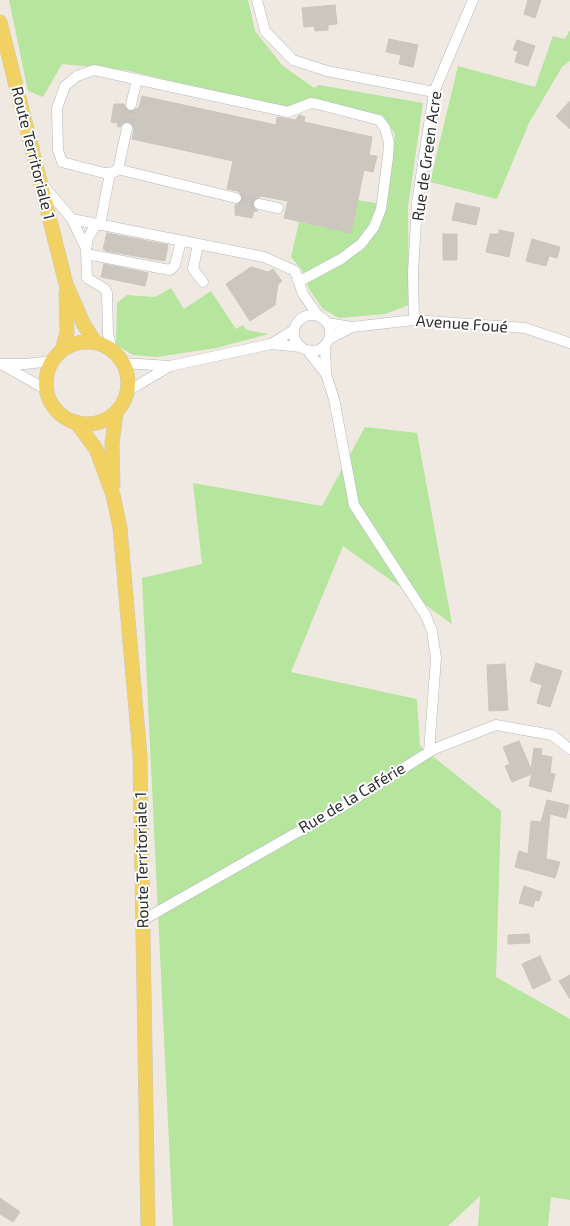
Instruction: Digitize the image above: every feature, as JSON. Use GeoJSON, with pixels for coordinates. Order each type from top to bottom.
{"type":"FeatureCollection","features":[{"type":"Feature","properties":{"kind":"main road","name":"Route Territoriale 1"},"geometry":{"type":"LineString","coordinates":[[0,22],[66,284],[81,318],[95,342]]}},
{"type":"Feature","properties":{"kind":"main road","name":"Route Territoriale 1"},"geometry":{"type":"LineString","coordinates":[[62,350],[67,333],[66,284]]}},
{"type":"Feature","properties":{"kind":"main road"},"geometry":{"type":"LineString","coordinates":[[95,342],[112,350],[123,362],[129,382],[128,391],[123,403],[116,413],[97,423],[76,422],[57,410],[47,390],[48,370],[52,361],[62,350],[78,343],[95,342]]}},
{"type":"Feature","properties":{"kind":"main road","name":"Route Territoriale 1"},"geometry":{"type":"LineString","coordinates":[[113,496],[112,444],[116,413]]}},
{"type":"Feature","properties":{"kind":"main road","name":"Route Territoriale 1"},"geometry":{"type":"LineString","coordinates":[[76,422],[96,449],[113,496],[120,528],[140,756],[148,1226]]}},
{"type":"Feature","properties":{"kind":"street"},"geometry":{"type":"LineString","coordinates":[[257,0],[265,31],[293,60],[327,71],[434,92]]}},
{"type":"Feature","properties":{"kind":"street","name":"Rue de Green Acre"},"geometry":{"type":"LineString","coordinates":[[414,320],[413,273],[417,203],[434,92],[473,0]]}},
{"type":"Feature","properties":{"kind":"street"},"geometry":{"type":"LineString","coordinates":[[236,198],[62,162],[58,150],[56,108],[65,86],[77,76],[94,70],[288,112],[311,104],[317,104],[379,120],[387,136],[388,157],[381,209],[374,227],[362,244],[341,259],[300,281]]}},
{"type":"Feature","properties":{"kind":"street"},"geometry":{"type":"LineString","coordinates":[[131,105],[136,79]]}},
{"type":"Feature","properties":{"kind":"street"},"geometry":{"type":"LineString","coordinates":[[112,350],[108,334],[107,293],[105,289],[87,278],[86,251],[88,238],[98,224],[127,128]]}},
{"type":"Feature","properties":{"kind":"street"},"geometry":{"type":"LineString","coordinates":[[40,181],[72,220],[86,251]]}},
{"type":"Feature","properties":{"kind":"street"},"geometry":{"type":"LineString","coordinates":[[259,204],[278,208]]}},
{"type":"Feature","properties":{"kind":"street"},"geometry":{"type":"LineString","coordinates":[[72,220],[264,257],[295,271],[304,294],[329,328],[326,374],[334,400],[354,505],[426,616],[432,631],[436,658],[428,752]]}},
{"type":"Feature","properties":{"kind":"street"},"geometry":{"type":"LineString","coordinates":[[86,251],[170,270],[175,265],[181,241]]}},
{"type":"Feature","properties":{"kind":"street"},"geometry":{"type":"LineString","coordinates":[[198,244],[193,269],[203,282]]}},
{"type":"Feature","properties":{"kind":"street"},"geometry":{"type":"LineString","coordinates":[[123,362],[170,366],[271,344],[294,330],[301,319],[304,294]]}},
{"type":"Feature","properties":{"kind":"street"},"geometry":{"type":"LineString","coordinates":[[301,319],[310,315],[323,320]]}},
{"type":"Feature","properties":{"kind":"street","name":"Avenue Foué"},"geometry":{"type":"LineString","coordinates":[[323,320],[352,327],[414,320],[525,328],[570,343]]}},
{"type":"Feature","properties":{"kind":"street","name":"Avenue Foué"},"geometry":{"type":"LineString","coordinates":[[327,342],[352,327]]}},
{"type":"Feature","properties":{"kind":"street"},"geometry":{"type":"LineString","coordinates":[[294,330],[295,340],[326,374]]}},
{"type":"Feature","properties":{"kind":"street"},"geometry":{"type":"LineString","coordinates":[[271,344],[317,350],[327,342]]}},
{"type":"Feature","properties":{"kind":"street"},"geometry":{"type":"LineString","coordinates":[[1,364],[52,361]]}},
{"type":"Feature","properties":{"kind":"street"},"geometry":{"type":"LineString","coordinates":[[1,364],[47,390]]}},
{"type":"Feature","properties":{"kind":"street"},"geometry":{"type":"LineString","coordinates":[[128,391],[170,366]]}},
{"type":"Feature","properties":{"kind":"street","name":"Rue de la Caférie"},"geometry":{"type":"LineString","coordinates":[[143,920],[340,808],[428,752],[496,725],[552,736],[570,749]]}},
{"type":"Feature","properties":{"kind":"green space"},"geometry":{"type":"Polygon","coordinates":[[[9,0],[248,0],[255,31],[282,65],[314,88],[319,85],[423,103],[408,207],[409,305],[385,314],[339,318],[323,309],[309,289],[302,270],[291,257],[299,222],[351,233],[358,200],[387,205],[395,134],[382,115],[311,100],[289,109],[125,70],[62,64],[43,97],[28,91],[9,0]]]}},
{"type":"Feature","properties":{"kind":"green space"},"geometry":{"type":"Polygon","coordinates":[[[570,30],[570,61],[562,67],[529,123],[497,199],[430,182],[458,66],[535,87],[553,36],[565,39],[570,30]]]}},
{"type":"Feature","properties":{"kind":"green space"},"geometry":{"type":"Polygon","coordinates":[[[171,288],[184,309],[211,291],[236,329],[243,325],[247,330],[269,334],[216,348],[157,357],[133,355],[116,345],[117,303],[127,295],[155,297],[171,288]]]}},
{"type":"Feature","properties":{"kind":"green space"},"geometry":{"type":"Polygon","coordinates":[[[365,427],[417,433],[452,624],[343,546],[291,672],[417,699],[420,746],[501,811],[496,977],[570,1019],[570,1200],[551,1197],[548,1226],[478,1226],[480,1196],[448,1226],[173,1226],[142,578],[202,564],[193,483],[322,506],[365,427]]]}},
{"type":"Feature","properties":{"kind":"building"},"geometry":{"type":"Polygon","coordinates":[[[528,0],[541,0],[535,18],[524,14],[528,0]]]}},
{"type":"Feature","properties":{"kind":"building"},"geometry":{"type":"Polygon","coordinates":[[[335,5],[337,24],[328,25],[328,30],[315,31],[314,26],[304,27],[302,8],[335,5]]]}},
{"type":"Feature","properties":{"kind":"building"},"geometry":{"type":"Polygon","coordinates":[[[389,39],[418,45],[413,67],[399,64],[401,55],[386,52],[389,39]]]}},
{"type":"Feature","properties":{"kind":"building"},"geometry":{"type":"Polygon","coordinates":[[[517,40],[535,46],[528,66],[515,62],[518,51],[513,50],[517,40]]]}},
{"type":"Feature","properties":{"kind":"building"},"geometry":{"type":"Polygon","coordinates":[[[142,96],[276,125],[277,117],[296,120],[299,115],[305,117],[304,122],[372,137],[369,155],[377,156],[373,172],[364,170],[351,233],[284,218],[288,201],[261,196],[252,202],[253,207],[258,211],[254,211],[252,218],[235,215],[235,205],[241,203],[243,197],[238,191],[227,189],[233,161],[132,139],[134,129],[131,123],[124,122],[120,127],[117,126],[118,123],[111,122],[114,104],[124,104],[126,110],[133,112],[139,107],[142,96]]]}},
{"type":"Feature","properties":{"kind":"building"},"geometry":{"type":"Polygon","coordinates":[[[570,101],[570,129],[556,116],[570,101]]]}},
{"type":"Feature","properties":{"kind":"building"},"geometry":{"type":"Polygon","coordinates":[[[456,203],[480,208],[476,225],[452,220],[456,203]]]}},
{"type":"Feature","properties":{"kind":"building"},"geometry":{"type":"Polygon","coordinates":[[[499,230],[514,233],[509,257],[486,252],[490,234],[499,234],[499,230]]]}},
{"type":"Feature","properties":{"kind":"building"},"geometry":{"type":"Polygon","coordinates":[[[107,233],[168,245],[165,261],[106,251],[103,249],[107,233]]]}},
{"type":"Feature","properties":{"kind":"building"},"geometry":{"type":"Polygon","coordinates":[[[443,234],[457,234],[457,260],[443,260],[443,234]]]}},
{"type":"Feature","properties":{"kind":"building"},"geometry":{"type":"Polygon","coordinates":[[[532,239],[560,247],[557,258],[549,256],[546,266],[526,261],[532,239]]]}},
{"type":"Feature","properties":{"kind":"building"},"geometry":{"type":"Polygon","coordinates":[[[104,264],[148,273],[145,286],[101,277],[104,264]]]}},
{"type":"Feature","properties":{"kind":"building"},"geometry":{"type":"Polygon","coordinates":[[[251,267],[268,272],[273,269],[282,281],[278,284],[275,305],[250,321],[226,284],[251,267]]]}},
{"type":"Feature","properties":{"kind":"building"},"geometry":{"type":"Polygon","coordinates":[[[536,663],[562,671],[550,707],[537,703],[542,685],[530,681],[536,663]]]}},
{"type":"Feature","properties":{"kind":"building"},"geometry":{"type":"Polygon","coordinates":[[[505,664],[508,710],[489,711],[487,665],[505,664]]]}},
{"type":"Feature","properties":{"kind":"building"},"geometry":{"type":"Polygon","coordinates":[[[519,741],[531,769],[534,748],[542,749],[541,755],[552,757],[550,773],[555,774],[551,792],[529,786],[532,774],[512,782],[505,766],[510,764],[503,747],[519,741]]]}},
{"type":"Feature","properties":{"kind":"building"},"geometry":{"type":"Polygon","coordinates":[[[547,800],[569,805],[566,818],[550,814],[546,859],[560,862],[555,878],[515,867],[519,851],[528,854],[531,821],[541,822],[547,800]]]}},
{"type":"Feature","properties":{"kind":"building"},"geometry":{"type":"Polygon","coordinates":[[[524,886],[542,892],[539,901],[535,900],[533,907],[519,903],[524,886]]]}},
{"type":"Feature","properties":{"kind":"building"},"geometry":{"type":"Polygon","coordinates":[[[529,934],[530,943],[508,944],[508,935],[529,934]]]}},
{"type":"Feature","properties":{"kind":"building"},"geometry":{"type":"Polygon","coordinates":[[[540,956],[551,980],[533,989],[522,964],[540,956]]]}},
{"type":"Feature","properties":{"kind":"building"},"geometry":{"type":"Polygon","coordinates":[[[570,975],[570,999],[559,981],[570,975]]]}},
{"type":"Feature","properties":{"kind":"building"},"geometry":{"type":"Polygon","coordinates":[[[0,1198],[20,1212],[13,1222],[0,1214],[0,1198]]]}},
{"type":"Feature","properties":{"kind":"tunnel"},"geometry":{"type":"LineString","coordinates":[[127,128],[131,105]]}},
{"type":"Feature","properties":{"kind":"tunnel"},"geometry":{"type":"LineString","coordinates":[[236,198],[259,204]]}}]}
